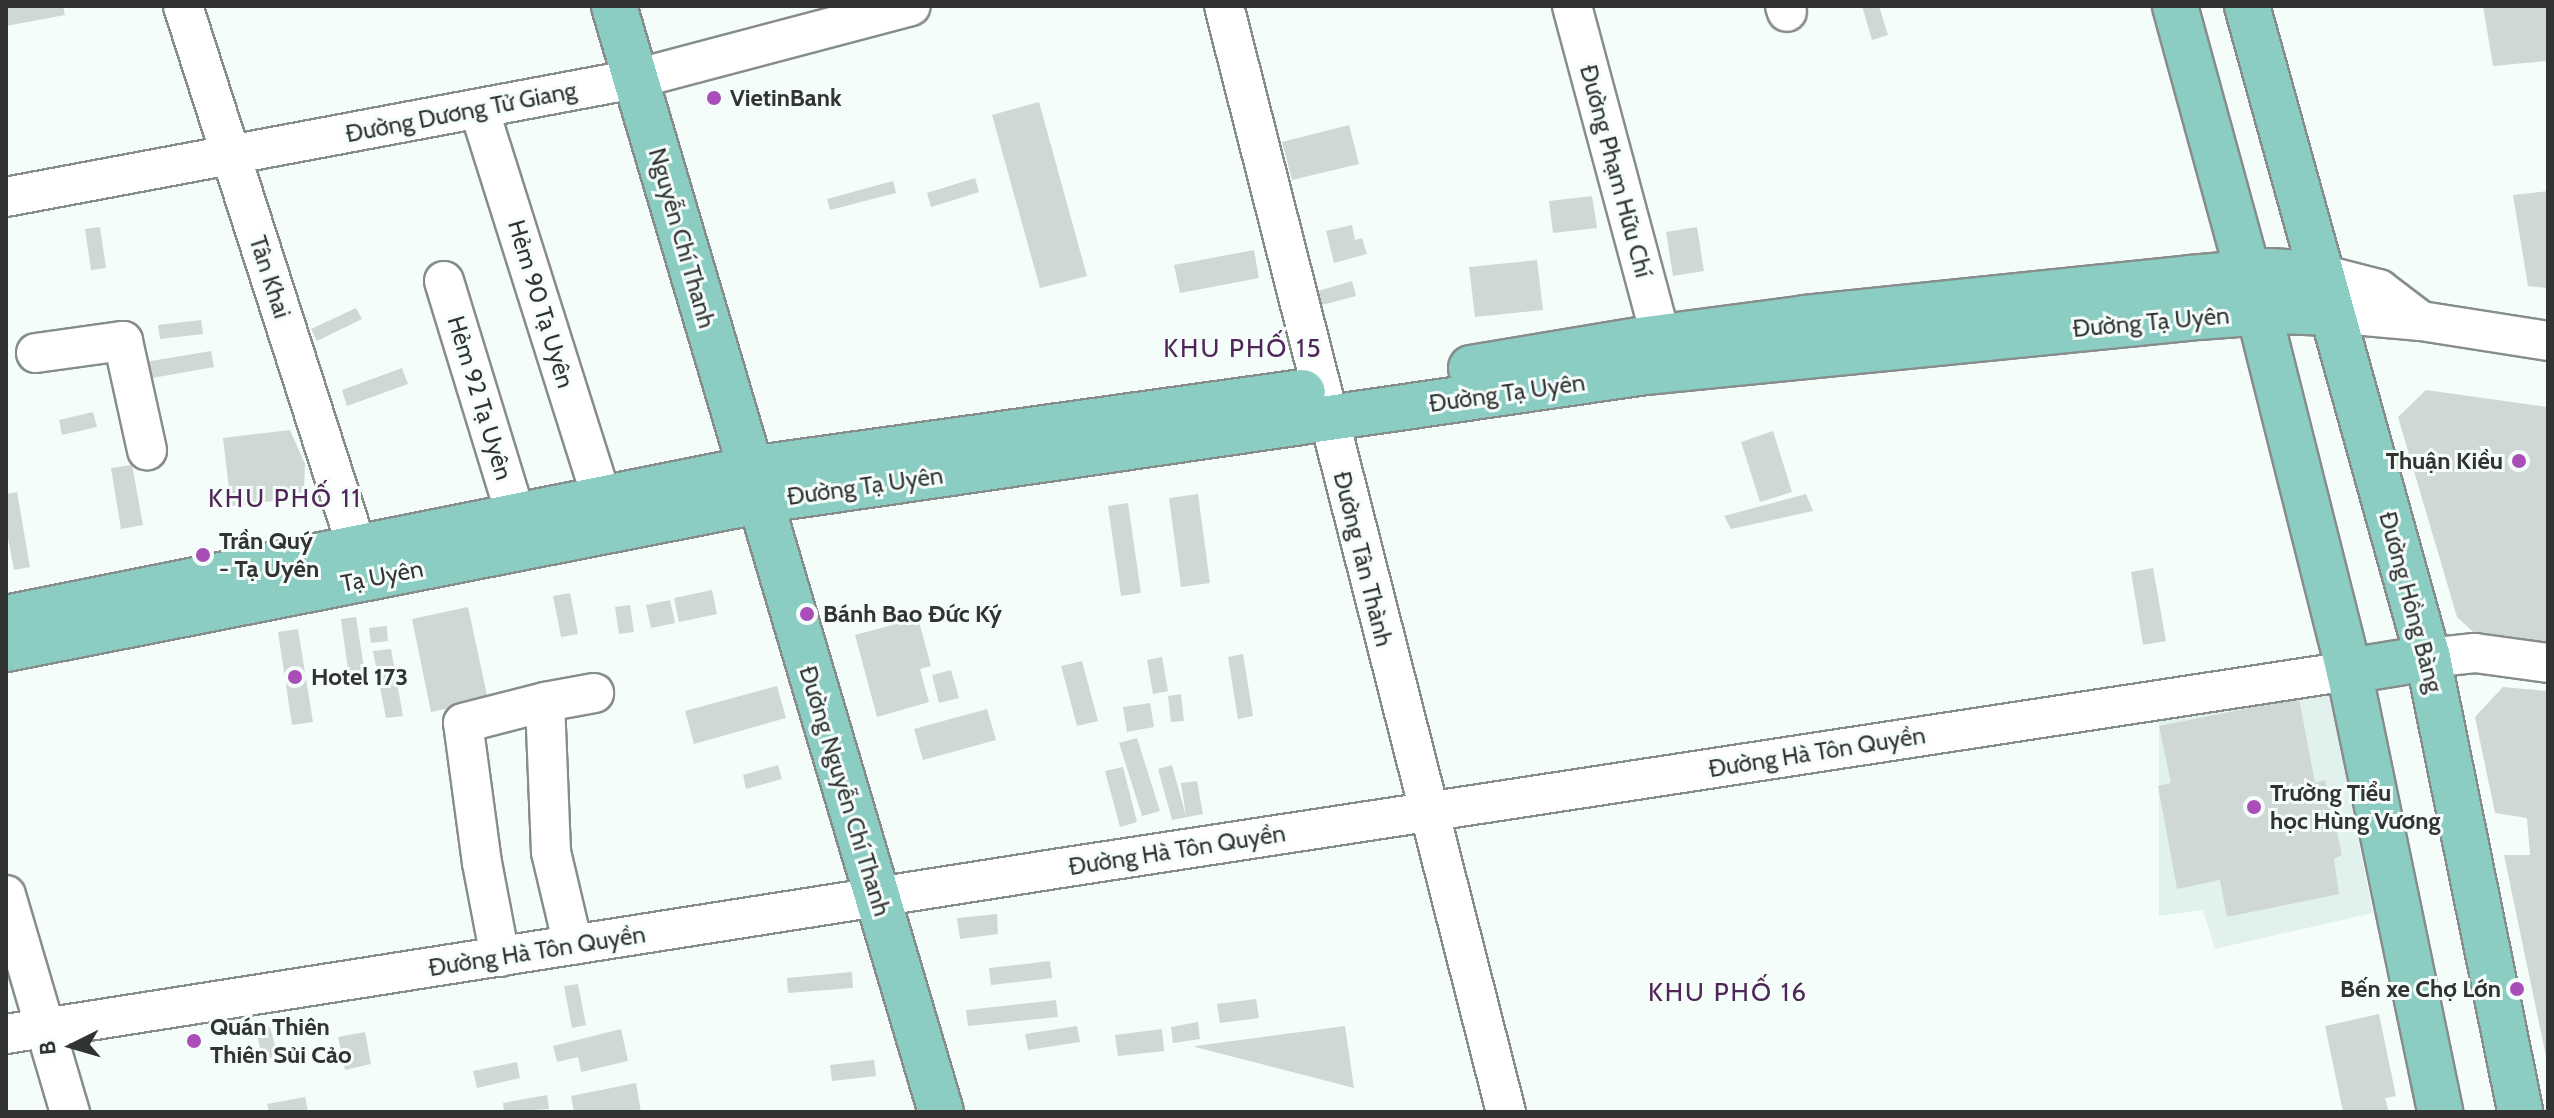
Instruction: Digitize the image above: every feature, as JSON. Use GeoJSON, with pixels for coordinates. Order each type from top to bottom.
{"type":"FeatureCollection","features":[{"type":"Feature","properties":{"kind":"main road","name":"Nguyễn Chí Thanh"},"geometry":{"type":"LineString","coordinates":[[614,6],[754,485]]}},
{"type":"Feature","properties":{"kind":"main road"},"geometry":{"type":"LineString","coordinates":[[2175,6],[2253,293],[2349,671],[2440,1112]]}},
{"type":"Feature","properties":{"kind":"main road","name":"Đường Hồng Bàng"},"geometry":{"type":"LineString","coordinates":[[2247,6],[2428,658],[2520,1112]]}},
{"type":"Feature","properties":{"kind":"main road","name":"Đường Tạ Uyên"},"geometry":{"type":"LineString","coordinates":[[754,485],[1666,353],[2253,293],[2325,294]]}},
{"type":"Feature","properties":{"kind":"main road","name":"Tạ Uyên"},"geometry":{"type":"LineString","coordinates":[[6,618],[362,563],[516,516],[602,499],[754,485]]}},
{"type":"Feature","properties":{"kind":"main road","name":"Tạ Uyên"},"geometry":{"type":"LineString","coordinates":[[6,649],[362,563],[754,485]]}},
{"type":"Feature","properties":{"kind":"main road","name":"Đường Nguyễn Chí Thanh"},"geometry":{"type":"LineString","coordinates":[[754,485],[941,1112]]}},
{"type":"Feature","properties":{"kind":"main road"},"geometry":{"type":"LineString","coordinates":[[2349,671],[2428,658]]}},
{"type":"Feature","properties":{"kind":"street","name":"Tân Khai"},"geometry":{"type":"LineString","coordinates":[[183,6],[362,563]]}},
{"type":"Feature","properties":{"kind":"street","name":"Đường Dương Tử Giang"},"geometry":{"type":"LineString","coordinates":[[6,197],[635,79],[911,6]]}},
{"type":"Feature","properties":{"kind":"street","name":"Đường Tân Thành"},"geometry":{"type":"LineString","coordinates":[[1224,6],[1506,1112]]}},
{"type":"Feature","properties":{"kind":"street","name":"Đường Phạm Hữu Chí"},"geometry":{"type":"LineString","coordinates":[[1572,6],[1666,353]]}},
{"type":"Feature","properties":{"kind":"street","name":"Hẻm 90 Tạ Uyên"},"geometry":{"type":"LineString","coordinates":[[479,109],[602,499]]}},
{"type":"Feature","properties":{"kind":"street","name":"Hẻm 92 Tạ Uyên"},"geometry":{"type":"LineString","coordinates":[[444,281],[516,516]]}},
{"type":"Feature","properties":{"kind":"street"},"geometry":{"type":"LineString","coordinates":[[2325,294],[2421,321],[2548,341]]}},
{"type":"Feature","properties":{"kind":"street"},"geometry":{"type":"LineString","coordinates":[[36,353],[123,341],[147,450]]}},
{"type":"Feature","properties":{"kind":"street"},"geometry":{"type":"LineString","coordinates":[[2428,658],[2475,653],[2548,663]]}},
{"type":"Feature","properties":{"kind":"street","name":"Đường Hà Tôn Quyền"},"geometry":{"type":"LineString","coordinates":[[6,1034],[1428,811],[2349,671]]}},
{"type":"Feature","properties":{"kind":"street"},"geometry":{"type":"LineString","coordinates":[[500,957],[482,863],[463,723],[594,693]]}},
{"type":"Feature","properties":{"kind":"street"},"geometry":{"type":"LineString","coordinates":[[545,702],[551,852],[573,945]]}},
{"type":"Feature","properties":{"kind":"street"},"geometry":{"type":"LineString","coordinates":[[6,895],[70,1112]]}},
{"type":"Feature","properties":{"kind":"shaded area","name":"Trường Tiểu học Hùng Vương"},"geometry":{"type":"Polygon","coordinates":[[[2327,683],[2373,913],[2215,949],[2203,910],[2159,916],[2159,717],[2327,683]]]}},
{"type":"Feature","properties":{"kind":"building"},"geometry":{"type":"Polygon","coordinates":[[[63,6],[65,15],[6,26],[6,8],[63,6]]]}},
{"type":"Feature","properties":{"kind":"building"},"geometry":{"type":"Polygon","coordinates":[[[1862,6],[1879,6],[1888,35],[1872,40],[1862,6]]]}},
{"type":"Feature","properties":{"kind":"building"},"geometry":{"type":"Polygon","coordinates":[[[2483,6],[2548,6],[2548,61],[2493,66],[2483,6]]]}},
{"type":"Feature","properties":{"kind":"building"},"geometry":{"type":"Polygon","coordinates":[[[1039,102],[1087,276],[1040,288],[992,115],[1039,102]]]}},
{"type":"Feature","properties":{"kind":"building"},"geometry":{"type":"Polygon","coordinates":[[[1349,125],[1359,164],[1292,180],[1282,142],[1349,125]]]}},
{"type":"Feature","properties":{"kind":"building"},"geometry":{"type":"Polygon","coordinates":[[[975,178],[979,192],[931,207],[927,193],[975,178]]]}},
{"type":"Feature","properties":{"kind":"building"},"geometry":{"type":"Polygon","coordinates":[[[893,181],[896,193],[830,210],[827,199],[893,181]]]}},
{"type":"Feature","properties":{"kind":"building"},"geometry":{"type":"Polygon","coordinates":[[[2548,191],[2548,288],[2528,286],[2513,195],[2548,191]]]}},
{"type":"Feature","properties":{"kind":"building"},"geometry":{"type":"Polygon","coordinates":[[[1592,196],[1597,228],[1553,233],[1549,201],[1592,196]]]}},
{"type":"Feature","properties":{"kind":"building"},"geometry":{"type":"Polygon","coordinates":[[[1352,225],[1355,240],[1362,238],[1367,254],[1334,263],[1326,231],[1352,225]]]}},
{"type":"Feature","properties":{"kind":"building"},"geometry":{"type":"Polygon","coordinates":[[[100,227],[106,268],[91,270],[85,229],[100,227]]]}},
{"type":"Feature","properties":{"kind":"building"},"geometry":{"type":"Polygon","coordinates":[[[1697,227],[1704,271],[1673,276],[1666,232],[1697,227]]]}},
{"type":"Feature","properties":{"kind":"building"},"geometry":{"type":"Polygon","coordinates":[[[1254,250],[1259,278],[1180,293],[1174,265],[1254,250]]]}},
{"type":"Feature","properties":{"kind":"building"},"geometry":{"type":"Polygon","coordinates":[[[1537,260],[1543,310],[1475,317],[1469,267],[1537,260]]]}},
{"type":"Feature","properties":{"kind":"building"},"geometry":{"type":"Polygon","coordinates":[[[1352,281],[1356,296],[1322,305],[1318,291],[1352,281]]]}},
{"type":"Feature","properties":{"kind":"building"},"geometry":{"type":"Polygon","coordinates":[[[356,308],[362,319],[317,341],[311,329],[356,308]]]}},
{"type":"Feature","properties":{"kind":"building"},"geometry":{"type":"Polygon","coordinates":[[[201,320],[203,334],[160,339],[158,325],[201,320]]]}},
{"type":"Feature","properties":{"kind":"building"},"geometry":{"type":"Polygon","coordinates":[[[211,351],[214,367],[147,379],[145,362],[211,351]]]}},
{"type":"Feature","properties":{"kind":"building"},"geometry":{"type":"Polygon","coordinates":[[[402,368],[408,384],[347,406],[342,390],[402,368]]]}},
{"type":"Feature","properties":{"kind":"building"},"geometry":{"type":"Polygon","coordinates":[[[2426,390],[2548,407],[2548,650],[2483,641],[2457,617],[2398,417],[2426,390]]]}},
{"type":"Feature","properties":{"kind":"building"},"geometry":{"type":"Polygon","coordinates":[[[93,412],[97,427],[62,435],[59,420],[93,412]]]}},
{"type":"Feature","properties":{"kind":"building"},"geometry":{"type":"Polygon","coordinates":[[[290,430],[305,464],[304,492],[298,498],[231,506],[223,438],[290,430]]]}},
{"type":"Feature","properties":{"kind":"building"},"geometry":{"type":"Polygon","coordinates":[[[1773,431],[1792,492],[1760,502],[1741,442],[1773,431]]]}},
{"type":"Feature","properties":{"kind":"building"},"geometry":{"type":"Polygon","coordinates":[[[132,465],[143,525],[121,529],[111,468],[132,465]]]}},
{"type":"Feature","properties":{"kind":"building"},"geometry":{"type":"Polygon","coordinates":[[[17,492],[30,567],[14,570],[6,528],[6,494],[17,492]]]}},
{"type":"Feature","properties":{"kind":"building"},"geometry":{"type":"Polygon","coordinates":[[[1198,494],[1210,583],[1181,587],[1169,498],[1198,494]]]}},
{"type":"Feature","properties":{"kind":"building"},"geometry":{"type":"Polygon","coordinates":[[[1806,494],[1813,511],[1731,529],[1724,516],[1806,494]]]}},
{"type":"Feature","properties":{"kind":"building"},"geometry":{"type":"Polygon","coordinates":[[[1128,503],[1141,593],[1121,596],[1108,506],[1128,503]]]}},
{"type":"Feature","properties":{"kind":"building"},"geometry":{"type":"Polygon","coordinates":[[[2153,568],[2166,641],[2143,645],[2131,572],[2153,568]]]}},
{"type":"Feature","properties":{"kind":"building"},"geometry":{"type":"Polygon","coordinates":[[[712,590],[717,614],[679,622],[674,598],[712,590]]]}},
{"type":"Feature","properties":{"kind":"building"},"geometry":{"type":"Polygon","coordinates":[[[570,593],[578,634],[561,637],[553,596],[570,593]]]}},
{"type":"Feature","properties":{"kind":"building"},"geometry":{"type":"Polygon","coordinates":[[[670,600],[675,623],[651,628],[646,605],[670,600]]]}},
{"type":"Feature","properties":{"kind":"building"},"geometry":{"type":"Polygon","coordinates":[[[630,605],[634,632],[619,634],[615,607],[630,605]]]}},
{"type":"Feature","properties":{"kind":"building"},"geometry":{"type":"Polygon","coordinates":[[[468,607],[488,700],[431,712],[412,619],[468,607]]]}},
{"type":"Feature","properties":{"kind":"building"},"geometry":{"type":"Polygon","coordinates":[[[356,617],[365,674],[349,677],[341,619],[356,617]]]}},
{"type":"Feature","properties":{"kind":"building"},"geometry":{"type":"Polygon","coordinates":[[[918,618],[931,666],[920,669],[929,702],[877,717],[855,635],[918,618]]]}},
{"type":"Feature","properties":{"kind":"building"},"geometry":{"type":"Polygon","coordinates":[[[387,626],[388,641],[371,643],[369,628],[387,626]]]}},
{"type":"Feature","properties":{"kind":"building","name":"Hotel 173"},"geometry":{"type":"Polygon","coordinates":[[[298,629],[313,722],[292,725],[278,632],[298,629]]]}},
{"type":"Feature","properties":{"kind":"building"},"geometry":{"type":"Polygon","coordinates":[[[391,649],[403,716],[386,718],[373,651],[391,649]]]}},
{"type":"Feature","properties":{"kind":"building"},"geometry":{"type":"Polygon","coordinates":[[[1243,654],[1253,716],[1238,719],[1228,657],[1243,654]]]}},
{"type":"Feature","properties":{"kind":"building"},"geometry":{"type":"Polygon","coordinates":[[[1162,657],[1168,691],[1153,694],[1147,660],[1162,657]]]}},
{"type":"Feature","properties":{"kind":"building"},"geometry":{"type":"Polygon","coordinates":[[[1082,661],[1098,721],[1077,726],[1061,666],[1082,661]]]}},
{"type":"Feature","properties":{"kind":"building"},"geometry":{"type":"Polygon","coordinates":[[[951,670],[959,698],[939,703],[932,675],[951,670]]]}},
{"type":"Feature","properties":{"kind":"building"},"geometry":{"type":"Polygon","coordinates":[[[777,686],[786,718],[694,744],[685,711],[777,686]]]}},
{"type":"Feature","properties":{"kind":"building"},"geometry":{"type":"Polygon","coordinates":[[[2503,687],[2548,691],[2548,1066],[2504,855],[2530,855],[2527,818],[2495,813],[2475,717],[2503,687]]]}},
{"type":"Feature","properties":{"kind":"building"},"geometry":{"type":"Polygon","coordinates":[[[1181,694],[1184,721],[1171,722],[1168,696],[1181,694]]]}},
{"type":"Feature","properties":{"kind":"building","name":"Trường Tiểu học Hùng Vương"},"geometry":{"type":"Polygon","coordinates":[[[2299,698],[2315,783],[2325,780],[2342,855],[2334,859],[2339,894],[2227,917],[2220,880],[2177,889],[2158,786],[2171,783],[2159,726],[2299,698]]]}},
{"type":"Feature","properties":{"kind":"building"},"geometry":{"type":"Polygon","coordinates":[[[1150,703],[1154,727],[1127,732],[1123,707],[1150,703]]]}},
{"type":"Feature","properties":{"kind":"building"},"geometry":{"type":"Polygon","coordinates":[[[987,709],[996,740],[923,760],[914,729],[987,709]]]}},
{"type":"Feature","properties":{"kind":"building"},"geometry":{"type":"Polygon","coordinates":[[[1137,738],[1160,811],[1142,816],[1119,743],[1137,738]]]}},
{"type":"Feature","properties":{"kind":"building"},"geometry":{"type":"Polygon","coordinates":[[[778,765],[782,779],[746,789],[743,775],[778,765]]]}},
{"type":"Feature","properties":{"kind":"building"},"geometry":{"type":"Polygon","coordinates":[[[1172,765],[1186,816],[1181,783],[1197,781],[1203,814],[1172,820],[1158,769],[1172,765]]]}},
{"type":"Feature","properties":{"kind":"building"},"geometry":{"type":"Polygon","coordinates":[[[1123,767],[1137,822],[1120,827],[1105,771],[1123,767]]]}},
{"type":"Feature","properties":{"kind":"building"},"geometry":{"type":"Polygon","coordinates":[[[997,914],[998,934],[960,939],[957,918],[997,914]]]}},
{"type":"Feature","properties":{"kind":"building"},"geometry":{"type":"Polygon","coordinates":[[[1050,961],[1052,978],[991,985],[989,968],[1050,961]]]}},
{"type":"Feature","properties":{"kind":"building"},"geometry":{"type":"Polygon","coordinates":[[[852,972],[853,988],[788,993],[787,978],[852,972]]]}},
{"type":"Feature","properties":{"kind":"building"},"geometry":{"type":"Polygon","coordinates":[[[578,984],[586,1025],[572,1028],[564,986],[578,984]]]}},
{"type":"Feature","properties":{"kind":"building"},"geometry":{"type":"Polygon","coordinates":[[[1256,999],[1259,1018],[1220,1023],[1217,1004],[1256,999]]]}},
{"type":"Feature","properties":{"kind":"building"},"geometry":{"type":"Polygon","coordinates":[[[1056,1000],[1058,1017],[968,1026],[966,1010],[1056,1000]]]}},
{"type":"Feature","properties":{"kind":"building"},"geometry":{"type":"Polygon","coordinates":[[[2379,1014],[2396,1096],[2385,1098],[2389,1112],[2343,1112],[2325,1026],[2379,1014]]]}},
{"type":"Feature","properties":{"kind":"building"},"geometry":{"type":"Polygon","coordinates":[[[1198,1022],[1200,1039],[1173,1043],[1171,1027],[1198,1022]]]}},
{"type":"Feature","properties":{"kind":"building"},"geometry":{"type":"Polygon","coordinates":[[[1077,1026],[1080,1042],[1028,1050],[1025,1034],[1077,1026]]]}},
{"type":"Feature","properties":{"kind":"building"},"geometry":{"type":"Polygon","coordinates":[[[1345,1026],[1354,1088],[1195,1047],[1195,1046],[1345,1026]]]}},
{"type":"Feature","properties":{"kind":"building"},"geometry":{"type":"Polygon","coordinates":[[[270,1027],[278,1056],[263,1060],[256,1031],[270,1027]]]}},
{"type":"Feature","properties":{"kind":"building"},"geometry":{"type":"Polygon","coordinates":[[[621,1029],[628,1061],[581,1072],[578,1057],[557,1062],[553,1046],[621,1029]]]}},
{"type":"Feature","properties":{"kind":"building"},"geometry":{"type":"Polygon","coordinates":[[[1162,1029],[1164,1051],[1118,1056],[1115,1035],[1162,1029]]]}},
{"type":"Feature","properties":{"kind":"building"},"geometry":{"type":"Polygon","coordinates":[[[365,1032],[371,1064],[345,1070],[338,1037],[365,1032]]]}},
{"type":"Feature","properties":{"kind":"building"},"geometry":{"type":"Polygon","coordinates":[[[874,1060],[876,1076],[832,1081],[830,1065],[874,1060]]]}},
{"type":"Feature","properties":{"kind":"building"},"geometry":{"type":"Polygon","coordinates":[[[517,1062],[520,1078],[477,1088],[473,1071],[517,1062]]]}},
{"type":"Feature","properties":{"kind":"building"},"geometry":{"type":"Polygon","coordinates":[[[636,1083],[641,1112],[574,1112],[571,1096],[636,1083]]]}},
{"type":"Feature","properties":{"kind":"building"},"geometry":{"type":"Polygon","coordinates":[[[547,1095],[549,1109],[504,1112],[503,1103],[547,1095]]]}},
{"type":"Feature","properties":{"kind":"building"},"geometry":{"type":"Polygon","coordinates":[[[305,1097],[308,1111],[269,1112],[267,1104],[305,1097]]]}},
{"type":"Feature","properties":{"kind":"place","name":"VietinBank"},"geometry":{"type":"Point","coordinates":[714,98]}},
{"type":"Feature","properties":{"kind":"place","name":"Thuận Kiều"},"geometry":{"type":"Point","coordinates":[2519,461]}},
{"type":"Feature","properties":{"kind":"place","name":"Trần Quý - Tạ Uyên"},"geometry":{"type":"Point","coordinates":[203,555]}},
{"type":"Feature","properties":{"kind":"place","name":"Bánh Bao Đức Ký"},"geometry":{"type":"Point","coordinates":[807,614]}},
{"type":"Feature","properties":{"kind":"place","name":"Hotel 173"},"geometry":{"type":"Point","coordinates":[295,677]}},
{"type":"Feature","properties":{"kind":"place","name":"Trường Tiểu học Hùng Vương"},"geometry":{"type":"Point","coordinates":[2254,807]}},
{"type":"Feature","properties":{"kind":"place","name":"Bến xe Chợ Lớn"},"geometry":{"type":"Point","coordinates":[2517,989]}},
{"type":"Feature","properties":{"kind":"place","name":"Quán Thiên Thiên Sủi Cảo"},"geometry":{"type":"Point","coordinates":[194,1041]}},
{"type":"Feature","properties":{"kind":"district","name":"KHU PHỐ 15"},"geometry":{"type":"Point","coordinates":[1243,349]}},
{"type":"Feature","properties":{"kind":"district","name":"KHU PHỐ 11"},"geometry":{"type":"Point","coordinates":[285,499]}},
{"type":"Feature","properties":{"kind":"district","name":"KHU PHỐ 16"},"geometry":{"type":"Point","coordinates":[1728,993]}}]}
